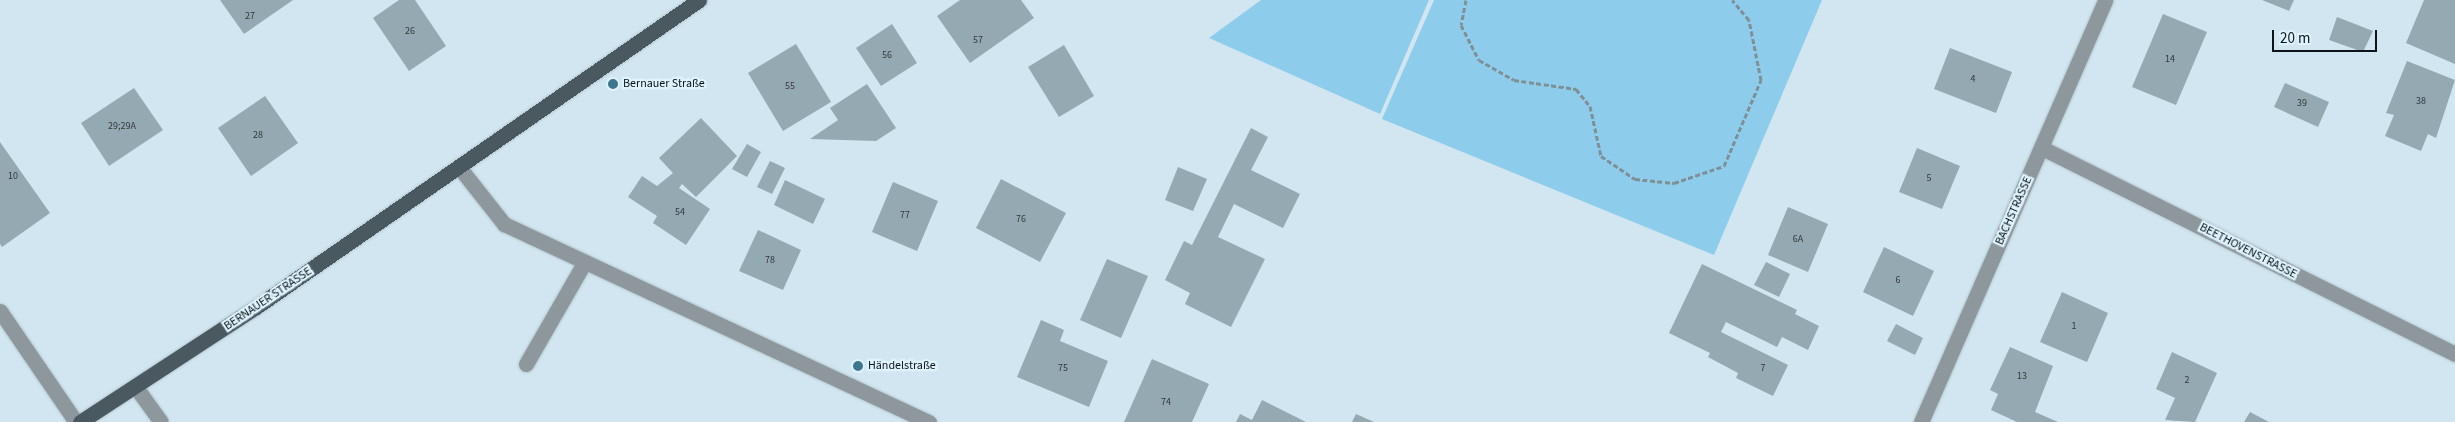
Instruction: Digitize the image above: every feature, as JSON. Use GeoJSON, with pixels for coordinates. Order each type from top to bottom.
{"type":"FeatureCollection","features":[{"type":"Feature","properties":{"kind":"main road","name":"BERNAUER STRASSE"},"geometry":{"type":"LineString","coordinates":[[80,422],[458,167],[699,0]]}},
{"type":"Feature","properties":{"kind":"street","name":"BACHSTRASSE"},"geometry":{"type":"LineString","coordinates":[[1921,422],[2105,0]]}},
{"type":"Feature","properties":{"kind":"street","name":"BEETHOVENSTRASSE"},"geometry":{"type":"LineString","coordinates":[[2042,148],[2455,354]]}},
{"type":"Feature","properties":{"kind":"street"},"geometry":{"type":"LineString","coordinates":[[458,167],[504,224],[584,263],[929,422]]}},
{"type":"Feature","properties":{"kind":"street"},"geometry":{"type":"LineString","coordinates":[[526,364],[584,263]]}},
{"type":"Feature","properties":{"kind":"street"},"geometry":{"type":"LineString","coordinates":[[0,311],[76,422]]}},
{"type":"Feature","properties":{"kind":"street"},"geometry":{"type":"LineString","coordinates":[[135,386],[161,422]]}},
{"type":"Feature","properties":{"kind":"path"},"geometry":{"type":"LineString","coordinates":[[1466,0],[1462,25],[1479,60],[1514,80],[1576,89],[1590,106],[1601,156],[1635,179],[1674,183],[1724,166],[1761,80],[1749,20],[1732,0]]}},
{"type":"Feature","properties":{"kind":"shaded area"},"geometry":{"type":"Polygon","coordinates":[[[1261,0],[1429,0],[1380,114],[1209,38],[1261,0]]]}},
{"type":"Feature","properties":{"kind":"shaded area"},"geometry":{"type":"Polygon","coordinates":[[[1434,0],[1822,0],[1714,255],[1382,119],[1434,0]]]}},
{"type":"Feature","properties":{"kind":"building"},"geometry":{"type":"Polygon","coordinates":[[[220,0],[293,0],[244,34],[220,0]]]}},
{"type":"Feature","properties":{"kind":"building"},"geometry":{"type":"Polygon","coordinates":[[[399,0],[415,0],[446,46],[409,71],[373,18],[399,0]]]}},
{"type":"Feature","properties":{"kind":"building"},"geometry":{"type":"Polygon","coordinates":[[[960,0],[1021,0],[1034,18],[970,63],[937,16],[960,0]]]}},
{"type":"Feature","properties":{"kind":"building"},"geometry":{"type":"Polygon","coordinates":[[[2262,0],[2294,0],[2289,11],[2262,0]]]}},
{"type":"Feature","properties":{"kind":"building"},"geometry":{"type":"Polygon","coordinates":[[[2424,0],[2455,0],[2455,64],[2406,43],[2424,0]]]}},
{"type":"Feature","properties":{"kind":"building"},"geometry":{"type":"Polygon","coordinates":[[[2163,14],[2207,32],[2176,105],[2132,87],[2163,14]]]}},
{"type":"Feature","properties":{"kind":"building"},"geometry":{"type":"Polygon","coordinates":[[[2337,17],[2373,31],[2363,52],[2329,40],[2337,17]]]}},
{"type":"Feature","properties":{"kind":"building"},"geometry":{"type":"Polygon","coordinates":[[[892,24],[917,63],[881,86],[856,48],[892,24]]]}},
{"type":"Feature","properties":{"kind":"building"},"geometry":{"type":"Polygon","coordinates":[[[796,44],[831,102],[783,131],[748,73],[796,44]]]}},
{"type":"Feature","properties":{"kind":"building"},"geometry":{"type":"Polygon","coordinates":[[[1064,45],[1094,96],[1059,117],[1028,67],[1064,45]]]}},
{"type":"Feature","properties":{"kind":"building"},"geometry":{"type":"Polygon","coordinates":[[[1950,48],[2012,72],[1996,113],[1934,89],[1950,48]]]}},
{"type":"Feature","properties":{"kind":"building"},"geometry":{"type":"Polygon","coordinates":[[[2407,61],[2455,80],[2436,138],[2428,134],[2421,151],[2385,136],[2394,115],[2386,113],[2407,61]]]}},
{"type":"Feature","properties":{"kind":"building"},"geometry":{"type":"Polygon","coordinates":[[[2285,83],[2329,102],[2318,127],[2274,107],[2285,83]]]}},
{"type":"Feature","properties":{"kind":"building"},"geometry":{"type":"Polygon","coordinates":[[[867,84],[896,128],[876,141],[810,139],[838,120],[830,108],[867,84]]]}},
{"type":"Feature","properties":{"kind":"building"},"geometry":{"type":"Polygon","coordinates":[[[134,88],[163,130],[109,166],[81,123],[134,88]]]}},
{"type":"Feature","properties":{"kind":"building"},"geometry":{"type":"Polygon","coordinates":[[[265,96],[298,143],[251,176],[218,128],[265,96]]]}},
{"type":"Feature","properties":{"kind":"building"},"geometry":{"type":"Polygon","coordinates":[[[701,118],[737,156],[696,197],[682,184],[679,188],[710,209],[686,245],[653,223],[657,216],[628,197],[642,176],[657,186],[673,173],[659,158],[701,118]]]}},
{"type":"Feature","properties":{"kind":"building"},"geometry":{"type":"Polygon","coordinates":[[[1251,128],[1268,137],[1251,170],[1300,194],[1283,228],[1234,204],[1218,237],[1265,259],[1231,327],[1185,304],[1190,293],[1165,280],[1184,241],[1192,245],[1251,128]]]}},
{"type":"Feature","properties":{"kind":"building"},"geometry":{"type":"Polygon","coordinates":[[[0,142],[50,213],[2,247],[0,244],[0,142]]]}},
{"type":"Feature","properties":{"kind":"building"},"geometry":{"type":"Polygon","coordinates":[[[747,144],[761,152],[747,177],[732,169],[747,144]]]}},
{"type":"Feature","properties":{"kind":"building"},"geometry":{"type":"Polygon","coordinates":[[[1917,148],[1960,166],[1942,209],[1899,192],[1917,148]]]}},
{"type":"Feature","properties":{"kind":"building"},"geometry":{"type":"Polygon","coordinates":[[[770,161],[785,168],[772,194],[757,187],[770,161]]]}},
{"type":"Feature","properties":{"kind":"building"},"geometry":{"type":"Polygon","coordinates":[[[1178,167],[1207,179],[1193,211],[1165,200],[1178,167]]]}},
{"type":"Feature","properties":{"kind":"building"},"geometry":{"type":"Polygon","coordinates":[[[1001,179],[1066,213],[1040,262],[976,228],[1001,179]]]}},
{"type":"Feature","properties":{"kind":"building"},"geometry":{"type":"Polygon","coordinates":[[[785,180],[825,199],[813,224],[774,205],[785,180]]]}},
{"type":"Feature","properties":{"kind":"building"},"geometry":{"type":"Polygon","coordinates":[[[893,182],[938,201],[917,251],[872,232],[893,182]]]}},
{"type":"Feature","properties":{"kind":"building"},"geometry":{"type":"Polygon","coordinates":[[[1788,207],[1828,224],[1808,272],[1768,255],[1788,207]]]}},
{"type":"Feature","properties":{"kind":"building"},"geometry":{"type":"Polygon","coordinates":[[[758,230],[801,250],[783,290],[739,271],[758,230]]]}},
{"type":"Feature","properties":{"kind":"building"},"geometry":{"type":"Polygon","coordinates":[[[1884,247],[1934,271],[1913,316],[1863,292],[1884,247]]]}},
{"type":"Feature","properties":{"kind":"building"},"geometry":{"type":"Polygon","coordinates":[[[1107,259],[1148,276],[1121,338],[1080,320],[1107,259]]]}},
{"type":"Feature","properties":{"kind":"building"},"geometry":{"type":"Polygon","coordinates":[[[1766,262],[1790,274],[1779,297],[1754,285],[1766,262]]]}},
{"type":"Feature","properties":{"kind":"building"},"geometry":{"type":"Polygon","coordinates":[[[1702,264],[1797,310],[1795,314],[1819,326],[1808,350],[1782,337],[1777,347],[1726,322],[1721,332],[1788,365],[1773,396],[1736,378],[1738,373],[1708,357],[1710,353],[1669,333],[1702,264]]]}},
{"type":"Feature","properties":{"kind":"building"},"geometry":{"type":"Polygon","coordinates":[[[2062,292],[2108,313],[2087,362],[2040,342],[2062,292]]]}},
{"type":"Feature","properties":{"kind":"building"},"geometry":{"type":"Polygon","coordinates":[[[1041,320],[1064,330],[1060,341],[1108,361],[1089,407],[1017,377],[1041,320]]]}},
{"type":"Feature","properties":{"kind":"building"},"geometry":{"type":"Polygon","coordinates":[[[1896,324],[1923,338],[1915,355],[1887,341],[1896,324]]]}},
{"type":"Feature","properties":{"kind":"building"},"geometry":{"type":"Polygon","coordinates":[[[2010,347],[2053,366],[2035,412],[2058,422],[2017,422],[1991,410],[1998,394],[1990,390],[2010,347]]]}},
{"type":"Feature","properties":{"kind":"building"},"geometry":{"type":"Polygon","coordinates":[[[2172,352],[2217,373],[2195,422],[2165,420],[2175,398],[2156,389],[2172,352]]]}},
{"type":"Feature","properties":{"kind":"building"},"geometry":{"type":"Polygon","coordinates":[[[1152,359],[1209,384],[1192,422],[1124,422],[1152,359]]]}},
{"type":"Feature","properties":{"kind":"building"},"geometry":{"type":"Polygon","coordinates":[[[1262,400],[1306,422],[1236,422],[1240,414],[1252,420],[1262,400]]]}},
{"type":"Feature","properties":{"kind":"building"},"geometry":{"type":"Polygon","coordinates":[[[2250,412],[2269,422],[2244,422],[2250,412]]]}},
{"type":"Feature","properties":{"kind":"building"},"geometry":{"type":"Polygon","coordinates":[[[1356,414],[1374,422],[1352,422],[1356,414]]]}},
{"type":"Feature","properties":{"kind":"place","name":"Bernauer Straße"},"geometry":{"type":"Point","coordinates":[613,84]}},
{"type":"Feature","properties":{"kind":"place","name":"Händelstraße"},"geometry":{"type":"Point","coordinates":[858,366]}}]}
